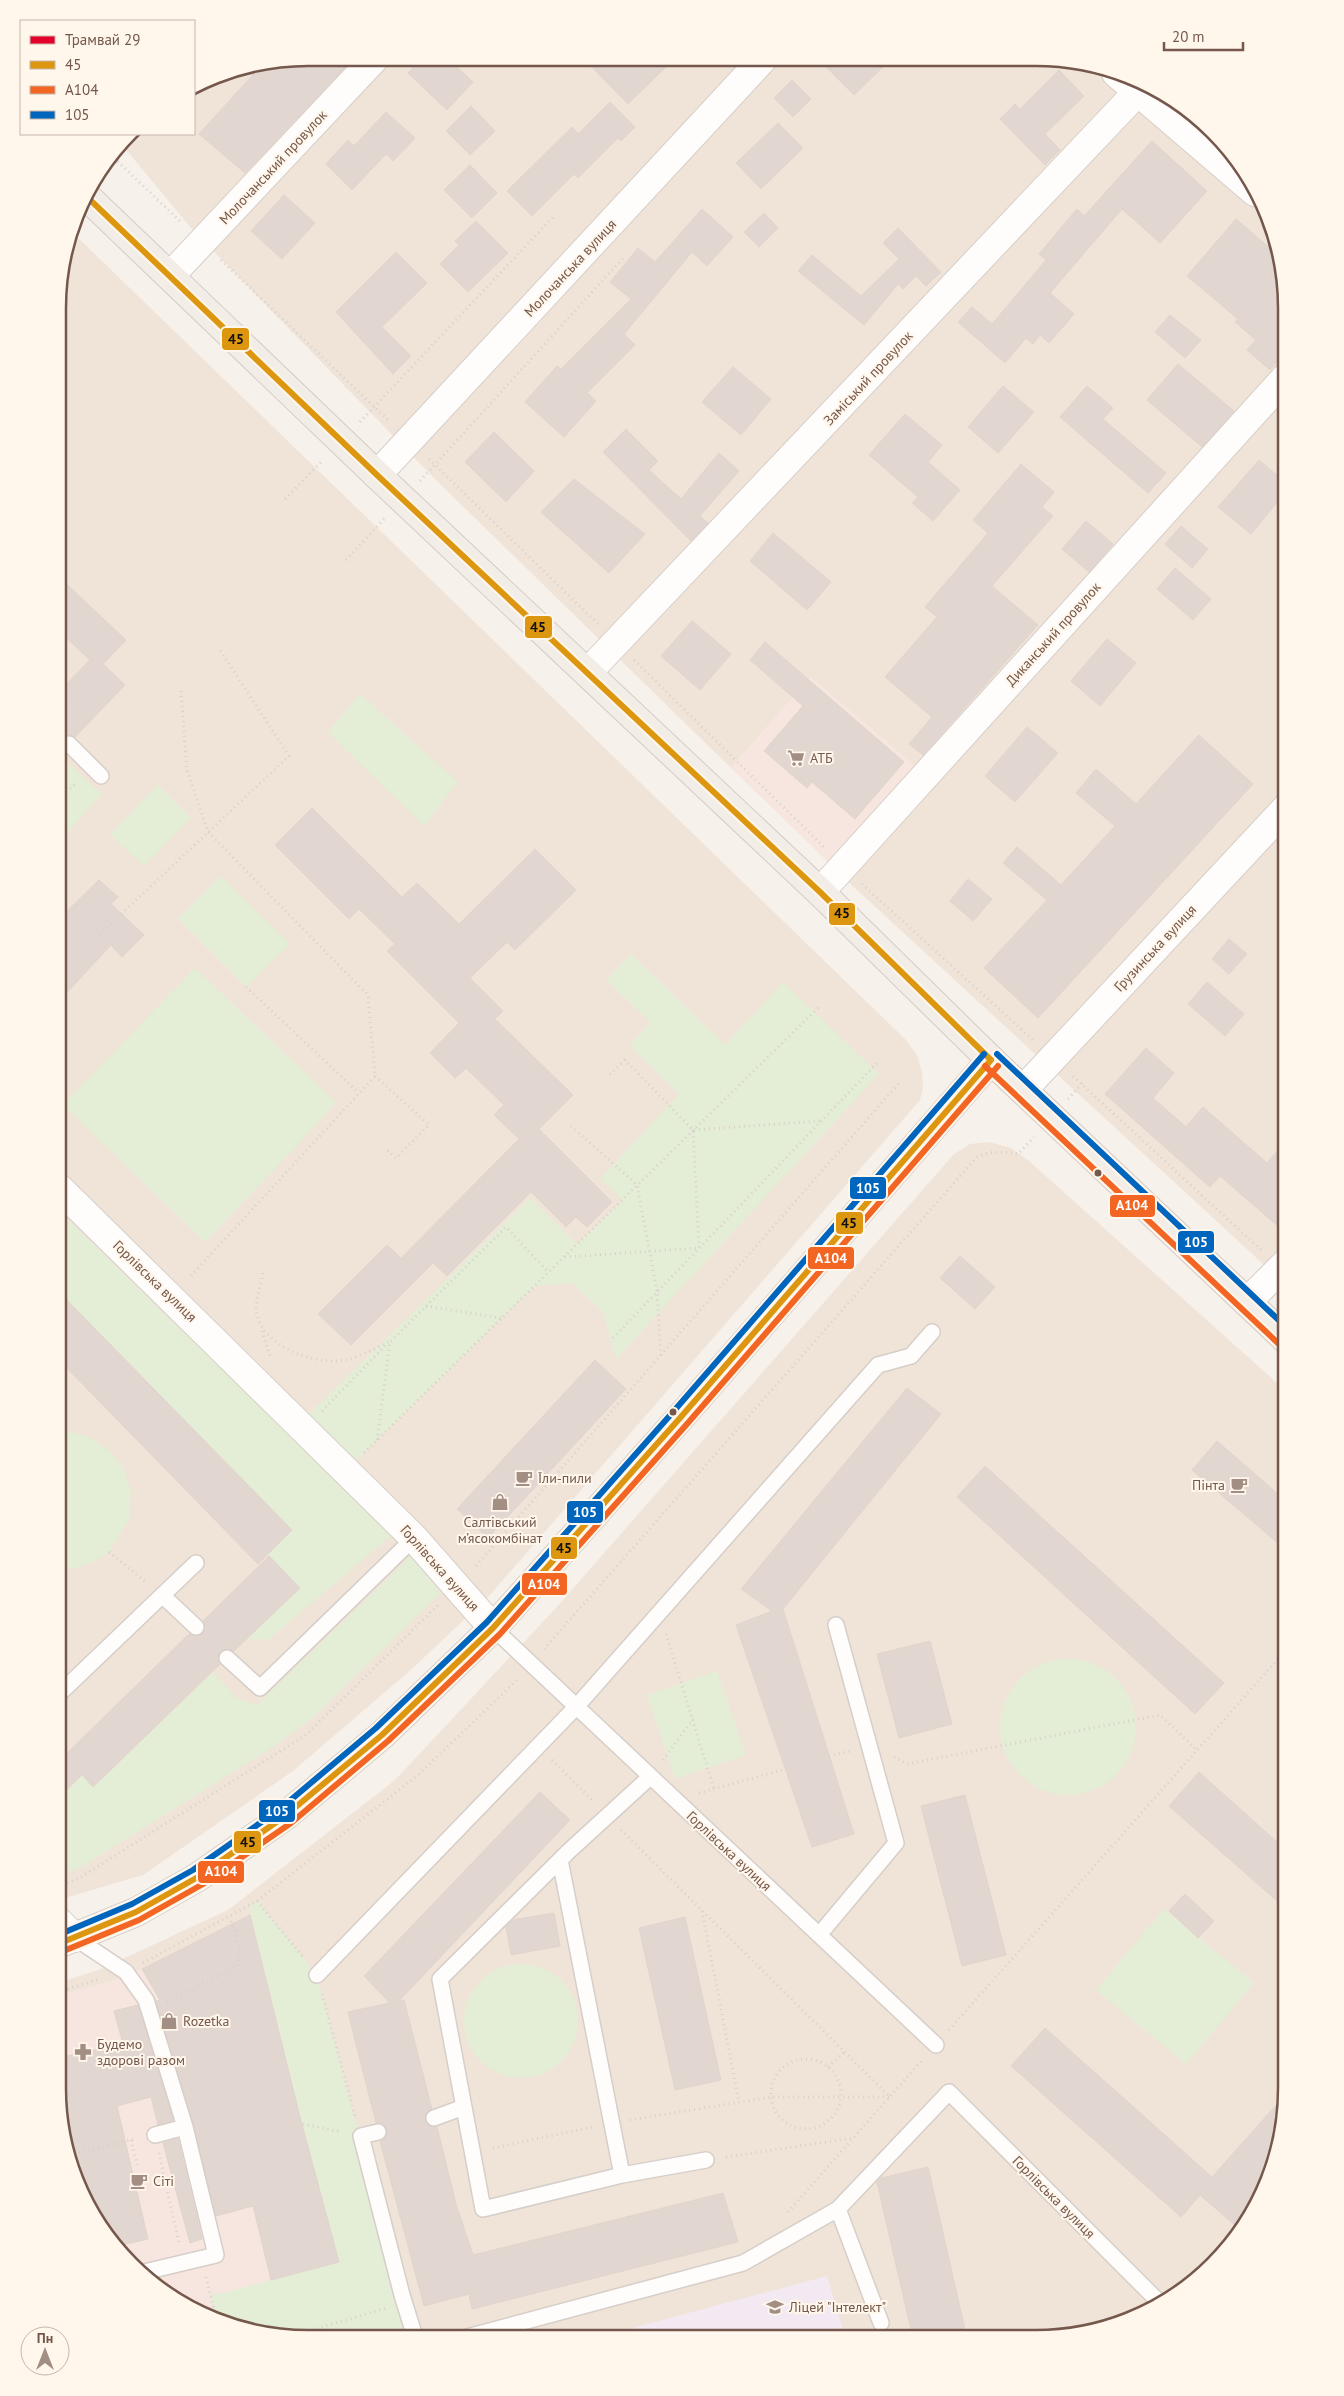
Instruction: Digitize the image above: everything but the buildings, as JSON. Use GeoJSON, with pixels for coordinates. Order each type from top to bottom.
{"type":"FeatureCollection","features":[{"type":"Feature","properties":{"kind":"main road"},"geometry":{"type":"LineString","coordinates":[[91,201],[343,440],[377,475],[404,498],[820,892],[992,1060],[1278,1331]]}},
{"type":"Feature","properties":{"kind":"street","name":"Молочанський провулок"},"geometry":{"type":"LineString","coordinates":[[170,276],[368,66]]}},
{"type":"Feature","properties":{"kind":"street","name":"Молочанська вулиця"},"geometry":{"type":"LineString","coordinates":[[377,475],[410,442],[756,66]]}},
{"type":"Feature","properties":{"kind":"street","name":"Заміський провулок"},"geometry":{"type":"LineString","coordinates":[[588,672],[1140,90]]}},
{"type":"Feature","properties":{"kind":"street"},"geometry":{"type":"LineString","coordinates":[[1152,96],[1239,177]]}},
{"type":"Feature","properties":{"kind":"street","name":"Диканський провулок"},"geometry":{"type":"LineString","coordinates":[[820,892],[1278,386]]}},
{"type":"Feature","properties":{"kind":"street","name":"Грузинська вулиця"},"geometry":{"type":"LineString","coordinates":[[1024,1089],[1278,817]]}},
{"type":"Feature","properties":{"kind":"street"},"geometry":{"type":"LineString","coordinates":[[66,1933],[136,1912],[198,1877],[285,1816],[382,1735],[493,1628],[680,1418],[992,1060]]}},
{"type":"Feature","properties":{"kind":"street","name":"Горлівська вулиця"},"geometry":{"type":"LineString","coordinates":[[66,1196],[172,1297],[414,1538],[493,1628]]}},
{"type":"Feature","properties":{"kind":"street"},"geometry":{"type":"LineString","coordinates":[[1247,1302],[1278,1271]]}},
{"type":"Feature","properties":{"kind":"lane"},"geometry":{"type":"LineString","coordinates":[[69,744],[101,776]]}},
{"type":"Feature","properties":{"kind":"lane"},"geometry":{"type":"LineString","coordinates":[[317,1975],[576,1707],[878,1365],[911,1356],[932,1332]]}},
{"type":"Feature","properties":{"kind":"lane"},"geometry":{"type":"LineString","coordinates":[[227,1658],[260,1688],[414,1538]]}},
{"type":"Feature","properties":{"kind":"lane"},"geometry":{"type":"LineString","coordinates":[[66,1687],[196,1564]]}},
{"type":"Feature","properties":{"kind":"lane"},"geometry":{"type":"LineString","coordinates":[[163,1596],[196,1627]]}},
{"type":"Feature","properties":{"kind":"lane"},"geometry":{"type":"LineString","coordinates":[[819,1935],[896,1843],[871,1746],[836,1625]]}},
{"type":"Feature","properties":{"kind":"lane","name":"Горлівська вулиця"},"geometry":{"type":"LineString","coordinates":[[493,1628],[936,2046]]}},
{"type":"Feature","properties":{"kind":"lane"},"geometry":{"type":"LineString","coordinates":[[650,1777],[560,1860],[440,1980],[483,2209],[622,2175],[706,2160]]}},
{"type":"Feature","properties":{"kind":"lane"},"geometry":{"type":"LineString","coordinates":[[560,1860],[622,2175]]}},
{"type":"Feature","properties":{"kind":"lane"},"geometry":{"type":"LineString","coordinates":[[66,1935],[126,1972],[146,2000],[185,2127],[216,2255],[150,2271]]}},
{"type":"Feature","properties":{"kind":"lane","name":"Горлівська вулиця"},"geometry":{"type":"LineString","coordinates":[[838,2209],[949,2092],[1155,2298]]}},
{"type":"Feature","properties":{"kind":"lane"},"geometry":{"type":"LineString","coordinates":[[434,2118],[464,2107]]}},
{"type":"Feature","properties":{"kind":"lane"},"geometry":{"type":"LineString","coordinates":[[155,2135],[185,2127]]}},
{"type":"Feature","properties":{"kind":"lane"},"geometry":{"type":"LineString","coordinates":[[378,2132],[361,2136],[413,2330]]}},
{"type":"Feature","properties":{"kind":"lane"},"geometry":{"type":"LineString","coordinates":[[493,2330],[743,2263],[838,2209],[881,2322]]}},
{"type":"Feature","properties":{"kind":"path"},"geometry":{"type":"LineString","coordinates":[[117,160],[435,465]]}},
{"type":"Feature","properties":{"kind":"path"},"geometry":{"type":"LineString","coordinates":[[285,499],[554,216]]}},
{"type":"Feature","properties":{"kind":"path"},"geometry":{"type":"LineString","coordinates":[[346,560],[624,257]]}},
{"type":"Feature","properties":{"kind":"path"},"geometry":{"type":"LineString","coordinates":[[96,938],[289,756],[220,650]]}},
{"type":"Feature","properties":{"kind":"path"},"geometry":{"type":"LineString","coordinates":[[181,691],[187,770],[208,832],[368,995],[375,1076],[429,1125],[396,1158],[386,1150]]}},
{"type":"Feature","properties":{"kind":"path"},"geometry":{"type":"LineString","coordinates":[[246,988],[360,1093]]}},
{"type":"Feature","properties":{"kind":"path"},"geometry":{"type":"LineString","coordinates":[[346,1470],[819,1007]]}},
{"type":"Feature","properties":{"kind":"path"},"geometry":{"type":"LineString","coordinates":[[609,1075],[625,1060],[693,1130],[699,1248]]}},
{"type":"Feature","properties":{"kind":"path"},"geometry":{"type":"LineString","coordinates":[[613,1338],[878,1062]]}},
{"type":"Feature","properties":{"kind":"path"},"geometry":{"type":"LineString","coordinates":[[172,1297],[375,1076]]}},
{"type":"Feature","properties":{"kind":"path"},"geometry":{"type":"LineString","coordinates":[[66,1884],[81,1877],[306,1735],[457,1587],[899,1083]]}},
{"type":"Feature","properties":{"kind":"path"},"geometry":{"type":"LineString","coordinates":[[66,1990],[126,1972],[257,1901],[417,1776],[512,1686],[532,1664],[976,1158],[984,1154],[999,1152],[1018,1154],[1082,1083]]}},
{"type":"Feature","properties":{"kind":"path"},"geometry":{"type":"LineString","coordinates":[[693,1130],[821,1121]]}},
{"type":"Feature","properties":{"kind":"path"},"geometry":{"type":"LineString","coordinates":[[571,1126],[637,1186],[657,1291],[661,1356]]}},
{"type":"Feature","properties":{"kind":"path"},"geometry":{"type":"LineString","coordinates":[[304,1429],[506,1227],[548,1272]]}},
{"type":"Feature","properties":{"kind":"path"},"geometry":{"type":"LineString","coordinates":[[564,1257],[699,1248]]}},
{"type":"Feature","properties":{"kind":"path"},"geometry":{"type":"LineString","coordinates":[[263,1273],[256,1313],[262,1331],[277,1342],[306,1358],[340,1361],[390,1342]]}},
{"type":"Feature","properties":{"kind":"path"},"geometry":{"type":"LineString","coordinates":[[426,1306],[502,1318]]}},
{"type":"Feature","properties":{"kind":"path"},"geometry":{"type":"LineString","coordinates":[[376,1440],[390,1342]]}},
{"type":"Feature","properties":{"kind":"path"},"geometry":{"type":"LineString","coordinates":[[109,1552],[163,1596]]}},
{"type":"Feature","properties":{"kind":"path"},"geometry":{"type":"LineString","coordinates":[[660,1612],[714,1789]]}},
{"type":"Feature","properties":{"kind":"path"},"geometry":{"type":"LineString","coordinates":[[782,2219],[1278,1659]]}},
{"type":"Feature","properties":{"kind":"path"},"geometry":{"type":"LineString","coordinates":[[830,1756],[871,1746],[906,1764],[1160,1715],[1198,1750]]}},
{"type":"Feature","properties":{"kind":"path"},"geometry":{"type":"LineString","coordinates":[[650,1777],[693,1720]]}},
{"type":"Feature","properties":{"kind":"path"},"geometry":{"type":"LineString","coordinates":[[538,1746],[890,2097]]}},
{"type":"Feature","properties":{"kind":"path"},"geometry":{"type":"LineString","coordinates":[[675,1800],[785,1769]]}},
{"type":"Feature","properties":{"kind":"path"},"geometry":{"type":"LineString","coordinates":[[257,1901],[317,1975],[361,2136],[302,2124]]}},
{"type":"Feature","properties":{"kind":"path"},"geometry":{"type":"LineString","coordinates":[[702,1910],[739,2102]]}},
{"type":"Feature","properties":{"kind":"path"},"geometry":{"type":"LineString","coordinates":[[146,2000],[160,2005],[238,1966],[240,1949],[230,1917]]}},
{"type":"Feature","properties":{"kind":"path"},"geometry":{"type":"LineString","coordinates":[[828,2067],[844,2051]]}},
{"type":"Feature","properties":{"kind":"path"},"geometry":{"type":"LineString","coordinates":[[806,2060],[818,2062],[828,2067],[840,2086],[841,2097],[838,2108],[832,2118],[822,2126],[811,2129],[800,2129],[789,2125],[780,2118],[774,2108],[771,2097],[772,2085],[777,2075],[795,2061],[806,2060]]}},
{"type":"Feature","properties":{"kind":"path"},"geometry":{"type":"LineString","coordinates":[[472,2152],[613,2123],[771,2097],[890,2097]]}},
{"type":"Feature","properties":{"kind":"path"},"geometry":{"type":"LineString","coordinates":[[76,2153],[155,2135],[183,2263]]}},
{"type":"Feature","properties":{"kind":"path"},"geometry":{"type":"LineString","coordinates":[[706,2160],[854,2138]]}},
{"type":"Feature","properties":{"kind":"path"},"geometry":{"type":"LineString","coordinates":[[131,2140],[137,2165]]}},
{"type":"Feature","properties":{"kind":"path"},"geometry":{"type":"LineString","coordinates":[[202,2259],[214,2310]]}},
{"type":"Feature","properties":{"kind":"path"},"geometry":{"type":"LineString","coordinates":[[313,2330],[392,2307]]}},
{"type":"Feature","properties":{"kind":"shaded area"},"geometry":{"type":"Polygon","coordinates":[[[309,66],[1035,66],[1067,68],[1110,78],[1141,103],[1255,205],[1265,231],[1273,261],[1278,309],[1278,1278],[845,879],[811,677],[731,768],[437,481],[191,228],[126,149],[139,135],[195,135],[195,94],[201,91],[231,79],[261,71],[309,66]]]}},
{"type":"Feature","properties":{"kind":"shaded area"},"geometry":{"type":"Polygon","coordinates":[[[77,237],[906,1040],[917,1055],[922,1072],[923,1087],[920,1100],[489,1596],[413,1668],[293,1771],[143,1875],[66,1898],[66,309],[68,277],[77,237]]]}},
{"type":"Feature","properties":{"kind":"shaded area"},"geometry":{"type":"Polygon","coordinates":[[[811,677],[915,766],[829,863],[731,768],[811,677]]]}},
{"type":"Feature","properties":{"kind":"shaded area"},"geometry":{"type":"Polygon","coordinates":[[[989,1142],[1011,1148],[1029,1161],[1278,1384],[1278,2087],[1276,2119],[1265,2165],[1253,2195],[1228,2235],[1207,2259],[1183,2280],[1143,2305],[1113,2317],[1083,2325],[1035,2330],[309,2330],[277,2328],[231,2317],[201,2305],[161,2280],[137,2259],[116,2235],[91,2195],[79,2165],[68,2119],[66,2087],[66,1980],[101,1969],[228,1910],[395,1780],[555,1609],[954,1154],[970,1144],[989,1142]]]}},
{"type":"Feature","properties":{"kind":"shaded area"},"geometry":{"type":"Polygon","coordinates":[[[251,1915],[303,2129],[339,2262],[219,2294],[210,2293],[213,2310],[187,2297],[161,2280],[137,2259],[107,2222],[91,2195],[79,2165],[68,2119],[66,1994],[118,1979],[251,1915]]]}},
{"type":"Feature","properties":{"kind":"shaded area","name":"Ліцей \"Інтелект\""},"geometry":{"type":"Polygon","coordinates":[[[827,2276],[843,2330],[625,2330],[827,2276]]]}},
{"type":"Feature","properties":{"kind":"green space"},"geometry":{"type":"Polygon","coordinates":[[[360,694],[458,782],[424,826],[328,732],[360,694]]]}},
{"type":"Feature","properties":{"kind":"green space"},"geometry":{"type":"Polygon","coordinates":[[[66,761],[102,794],[66,834],[66,761]]]}},
{"type":"Feature","properties":{"kind":"green space"},"geometry":{"type":"Polygon","coordinates":[[[158,785],[191,818],[144,866],[110,834],[158,785]]]}},
{"type":"Feature","properties":{"kind":"green space"},"geometry":{"type":"Polygon","coordinates":[[[221,876],[290,944],[246,987],[178,919],[221,876]]]}},
{"type":"Feature","properties":{"kind":"green space"},"geometry":{"type":"Polygon","coordinates":[[[631,954],[725,1045],[783,982],[879,1074],[616,1359],[603,1312],[572,1283],[535,1286],[354,1463],[309,1414],[530,1198],[577,1244],[623,1200],[600,1179],[679,1094],[629,1045],[651,1023],[606,980],[631,954]]]}},
{"type":"Feature","properties":{"kind":"green space"},"geometry":{"type":"Polygon","coordinates":[[[195,968],[336,1102],[205,1242],[66,1108],[66,1102],[195,968]]]}},
{"type":"Feature","properties":{"kind":"green space"},"geometry":{"type":"Polygon","coordinates":[[[66,1218],[392,1535],[268,1640],[247,1639],[300,1588],[268,1554],[292,1530],[66,1299],[66,1218]]]}},
{"type":"Feature","properties":{"kind":"green space"},"geometry":{"type":"Polygon","coordinates":[[[66,1432],[89,1437],[111,1452],[122,1466],[131,1491],[129,1520],[109,1552],[89,1564],[66,1569],[66,1432]]]}},
{"type":"Feature","properties":{"kind":"green space"},"geometry":{"type":"Polygon","coordinates":[[[412,1555],[441,1593],[311,1719],[276,1745],[88,1863],[66,1874],[66,1790],[82,1775],[94,1787],[213,1672],[237,1698],[257,1705],[412,1555]]]}},
{"type":"Feature","properties":{"kind":"green space"},"geometry":{"type":"Polygon","coordinates":[[[1068,1659],[1094,1665],[1116,1679],[1130,1701],[1136,1727],[1130,1753],[1116,1775],[1094,1789],[1068,1795],[1042,1789],[1020,1775],[1006,1753],[1000,1727],[1006,1701],[1020,1679],[1042,1665],[1068,1659]]]}},
{"type":"Feature","properties":{"kind":"green space"},"geometry":{"type":"Polygon","coordinates":[[[717,1671],[746,1755],[675,1779],[647,1695],[717,1671]]]}},
{"type":"Feature","properties":{"kind":"green space"},"geometry":{"type":"Polygon","coordinates":[[[257,1901],[317,1975],[410,2330],[309,2330],[277,2328],[231,2317],[214,2310],[210,2293],[219,2294],[339,2262],[303,2129],[249,1907],[257,1901]]]}},
{"type":"Feature","properties":{"kind":"green space"},"geometry":{"type":"Polygon","coordinates":[[[1164,1909],[1254,1983],[1186,2064],[1096,1990],[1164,1909]]]}},
{"type":"Feature","properties":{"kind":"green space"},"geometry":{"type":"Polygon","coordinates":[[[521,1964],[543,1969],[561,1981],[573,1999],[578,2021],[573,2043],[561,2061],[543,2073],[521,2078],[499,2073],[481,2061],[469,2043],[464,2021],[469,1999],[481,1981],[499,1969],[521,1964]]]}},
{"type":"Feature","properties":{"kind":"transit line","name":"45"},"geometry":{"type":"LineString","coordinates":[[91,201],[377,475],[820,892],[991,1060]]}},
{"type":"Feature","properties":{"kind":"transit line","name":"105"},"geometry":{"type":"LineString","coordinates":[[66,1932],[132,1904],[193,1870],[280,1809],[376,1728],[487,1622],[673,1412],[984,1054]]}},
{"type":"Feature","properties":{"kind":"transit line","name":"105"},"geometry":{"type":"LineString","coordinates":[[997,1054],[1278,1319]]}},
{"type":"Feature","properties":{"kind":"transit line","name":"45"},"geometry":{"type":"LineString","coordinates":[[66,1941],[136,1912],[198,1877],[285,1816],[382,1735],[493,1628],[680,1418],[991,1060]]}},
{"type":"Feature","properties":{"kind":"transit line","name":"А104"},"geometry":{"type":"LineString","coordinates":[[985,1066],[1278,1343]]}},
{"type":"Feature","properties":{"kind":"transit line","name":"А104"},"geometry":{"type":"LineString","coordinates":[[66,1950],[139,1920],[203,1884],[291,1823],[388,1741],[500,1634],[687,1424],[998,1066]]}},
{"type":"Feature","properties":{"kind":"place","name":"АТБ"},"geometry":{"type":"Point","coordinates":[796,758]}},
{"type":"Feature","properties":{"kind":"place","name":"Їли-пили"},"geometry":{"type":"Point","coordinates":[524,1478]}},
{"type":"Feature","properties":{"kind":"place","name":"Пінта"},"geometry":{"type":"Point","coordinates":[1239,1485]}},
{"type":"Feature","properties":{"kind":"place","name":"Салтівський м’ясокомбінат"},"geometry":{"type":"Point","coordinates":[500,1502]}},
{"type":"Feature","properties":{"kind":"place","name":"Rozetka"},"geometry":{"type":"Point","coordinates":[169,2021]}},
{"type":"Feature","properties":{"kind":"place","name":"Будемо здорові разом"},"geometry":{"type":"Point","coordinates":[83,2052]}},
{"type":"Feature","properties":{"kind":"place","name":"Сіті"},"geometry":{"type":"Point","coordinates":[139,2181]}},
{"type":"Feature","properties":{"kind":"place","name":"Ліцей \"Інтелект\""},"geometry":{"type":"Point","coordinates":[775,2307]}}]}
